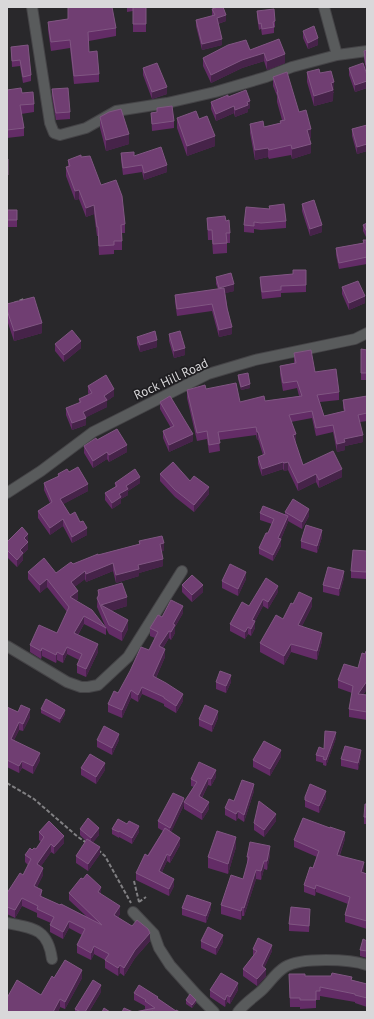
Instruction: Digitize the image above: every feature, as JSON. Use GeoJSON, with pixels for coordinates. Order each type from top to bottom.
{"type":"FeatureCollection","features":[{"type":"Feature","properties":{"kind":"street"},"geometry":{"type":"LineString","coordinates":[[32,7],[50,123],[54,133],[57,135],[86,128],[116,111],[167,103],[215,92],[266,78],[292,68],[337,55],[367,51]]}},
{"type":"Feature","properties":{"kind":"street"},"geometry":{"type":"LineString","coordinates":[[324,7],[337,55]]}},
{"type":"Feature","properties":{"kind":"street","name":"Rock Hill Road"},"geometry":{"type":"LineString","coordinates":[[7,493],[41,471],[92,432],[208,374],[255,360],[355,338],[367,333]]}},
{"type":"Feature","properties":{"kind":"street"},"geometry":{"type":"LineString","coordinates":[[7,646],[67,682],[81,687],[98,685],[128,657],[182,571]]}},
{"type":"Feature","properties":{"kind":"street"},"geometry":{"type":"LineString","coordinates":[[133,912],[154,934],[159,948],[170,965],[214,1012]]}},
{"type":"Feature","properties":{"kind":"street"},"geometry":{"type":"LineString","coordinates":[[7,923],[41,932],[51,948],[52,959]]}},
{"type":"Feature","properties":{"kind":"street"},"geometry":{"type":"LineString","coordinates":[[238,1012],[241,1007],[285,967],[298,962],[330,960],[360,962],[367,965]]}},
{"type":"Feature","properties":{"kind":"path"},"geometry":{"type":"LineString","coordinates":[[13,303],[24,299]]}},
{"type":"Feature","properties":{"kind":"path"},"geometry":{"type":"LineString","coordinates":[[7,783],[34,799],[78,837],[92,846]]}},
{"type":"Feature","properties":{"kind":"path"},"geometry":{"type":"LineString","coordinates":[[96,849],[105,856],[130,901],[133,912]]}},
{"type":"Feature","properties":{"kind":"path"},"geometry":{"type":"LineString","coordinates":[[134,881],[139,902]]}},
{"type":"Feature","properties":{"kind":"building"},"geometry":{"type":"Polygon","coordinates":[[[68,7],[112,7],[116,28],[88,32],[89,52],[97,51],[99,74],[74,76],[70,40],[51,42],[48,22],[68,19],[68,7]]]}},
{"type":"Feature","properties":{"kind":"building"},"geometry":{"type":"Polygon","coordinates":[[[133,7],[146,7],[146,24],[133,24],[133,7]]]}},
{"type":"Feature","properties":{"kind":"building"},"geometry":{"type":"Polygon","coordinates":[[[223,7],[226,15],[217,18],[222,39],[202,44],[196,20],[215,15],[212,9],[223,7]]]}},
{"type":"Feature","properties":{"kind":"building"},"geometry":{"type":"Polygon","coordinates":[[[274,9],[274,27],[262,29],[261,23],[259,24],[257,11],[274,9]]]}},
{"type":"Feature","properties":{"kind":"building"},"geometry":{"type":"Polygon","coordinates":[[[314,26],[318,38],[308,43],[303,31],[314,26]]]}},
{"type":"Feature","properties":{"kind":"building"},"geometry":{"type":"Polygon","coordinates":[[[279,39],[285,54],[267,61],[264,53],[242,60],[211,75],[203,58],[228,45],[246,40],[250,50],[279,39]]]}},
{"type":"Feature","properties":{"kind":"building"},"geometry":{"type":"Polygon","coordinates":[[[28,45],[31,75],[23,77],[20,60],[12,61],[11,47],[28,45]]]}},
{"type":"Feature","properties":{"kind":"building"},"geometry":{"type":"Polygon","coordinates":[[[367,50],[367,64],[366,65],[364,51],[367,50]]]}},
{"type":"Feature","properties":{"kind":"building"},"geometry":{"type":"Polygon","coordinates":[[[157,63],[167,87],[152,92],[143,68],[157,63]]]}},
{"type":"Feature","properties":{"kind":"building"},"geometry":{"type":"Polygon","coordinates":[[[363,63],[367,75],[367,81],[355,85],[349,68],[363,63]]]}},
{"type":"Feature","properties":{"kind":"building"},"geometry":{"type":"Polygon","coordinates":[[[319,69],[320,73],[331,71],[334,82],[331,83],[333,90],[314,96],[307,72],[319,69]]]}},
{"type":"Feature","properties":{"kind":"building"},"geometry":{"type":"Polygon","coordinates":[[[287,72],[299,112],[306,110],[311,129],[307,130],[311,144],[292,149],[291,145],[269,150],[268,148],[255,150],[250,124],[263,121],[264,127],[281,123],[280,121],[285,120],[273,77],[287,72]]]}},
{"type":"Feature","properties":{"kind":"building"},"geometry":{"type":"Polygon","coordinates":[[[21,88],[22,93],[33,92],[34,104],[20,105],[24,128],[7,130],[7,90],[21,88]]]}},
{"type":"Feature","properties":{"kind":"building"},"geometry":{"type":"Polygon","coordinates":[[[68,88],[70,112],[56,113],[52,89],[68,88]]]}},
{"type":"Feature","properties":{"kind":"building"},"geometry":{"type":"Polygon","coordinates":[[[246,90],[250,101],[247,102],[248,105],[235,110],[234,106],[216,114],[211,102],[246,90]]]}},
{"type":"Feature","properties":{"kind":"building"},"geometry":{"type":"Polygon","coordinates":[[[172,106],[174,121],[152,124],[151,113],[157,112],[157,108],[172,106]]]}},
{"type":"Feature","properties":{"kind":"building"},"geometry":{"type":"Polygon","coordinates":[[[121,109],[129,134],[106,140],[100,117],[109,112],[121,109]]]}},
{"type":"Feature","properties":{"kind":"building"},"geometry":{"type":"Polygon","coordinates":[[[196,111],[199,119],[207,116],[215,136],[187,146],[177,118],[196,111]]]}},
{"type":"Feature","properties":{"kind":"building"},"geometry":{"type":"Polygon","coordinates":[[[367,125],[367,144],[357,147],[352,129],[367,125]]]}},
{"type":"Feature","properties":{"kind":"building"},"geometry":{"type":"Polygon","coordinates":[[[161,147],[167,165],[144,173],[142,165],[123,168],[121,153],[134,152],[134,156],[161,147]]]}},
{"type":"Feature","properties":{"kind":"building"},"geometry":{"type":"Polygon","coordinates":[[[81,155],[81,157],[90,156],[101,185],[116,180],[122,196],[125,224],[121,225],[122,241],[114,241],[114,245],[99,246],[98,227],[94,205],[86,208],[79,190],[75,191],[66,167],[70,166],[68,160],[81,155]]]}},
{"type":"Feature","properties":{"kind":"building"},"geometry":{"type":"Polygon","coordinates":[[[8,159],[8,175],[7,175],[8,159]]]}},
{"type":"Feature","properties":{"kind":"building"},"geometry":{"type":"Polygon","coordinates":[[[314,200],[322,225],[310,229],[302,204],[314,200]]]}},
{"type":"Feature","properties":{"kind":"building"},"geometry":{"type":"Polygon","coordinates":[[[284,204],[286,221],[261,223],[254,222],[254,226],[244,225],[246,207],[270,209],[269,206],[284,204]]]}},
{"type":"Feature","properties":{"kind":"building"},"geometry":{"type":"Polygon","coordinates":[[[7,210],[17,210],[17,220],[7,220],[7,210]]]}},
{"type":"Feature","properties":{"kind":"building"},"geometry":{"type":"Polygon","coordinates":[[[225,216],[226,221],[229,220],[230,233],[226,233],[227,243],[213,244],[212,230],[208,230],[207,218],[225,216]]]}},
{"type":"Feature","properties":{"kind":"building"},"geometry":{"type":"Polygon","coordinates":[[[367,223],[367,232],[363,225],[367,223]]]}},
{"type":"Feature","properties":{"kind":"building"},"geometry":{"type":"Polygon","coordinates":[[[363,240],[367,240],[367,257],[339,263],[336,248],[364,243],[363,240]]]}},
{"type":"Feature","properties":{"kind":"building"},"geometry":{"type":"Polygon","coordinates":[[[293,270],[306,270],[306,285],[281,286],[281,290],[262,292],[260,277],[293,274],[293,270]]]}},
{"type":"Feature","properties":{"kind":"building"},"geometry":{"type":"Polygon","coordinates":[[[231,273],[234,284],[219,288],[216,277],[231,273]]]}},
{"type":"Feature","properties":{"kind":"building"},"geometry":{"type":"Polygon","coordinates":[[[358,281],[365,296],[349,303],[342,287],[358,281]]]}},
{"type":"Feature","properties":{"kind":"building"},"geometry":{"type":"Polygon","coordinates":[[[224,288],[232,327],[219,330],[212,304],[177,309],[175,295],[224,288]]]}},
{"type":"Feature","properties":{"kind":"building"},"geometry":{"type":"Polygon","coordinates":[[[34,297],[42,323],[14,331],[7,310],[7,304],[34,297]]]}},
{"type":"Feature","properties":{"kind":"building"},"geometry":{"type":"Polygon","coordinates":[[[72,330],[81,341],[64,355],[55,344],[72,330]]]}},
{"type":"Feature","properties":{"kind":"building"},"geometry":{"type":"Polygon","coordinates":[[[155,331],[157,340],[140,345],[137,337],[155,331]]]}},
{"type":"Feature","properties":{"kind":"building"},"geometry":{"type":"Polygon","coordinates":[[[180,331],[185,348],[174,351],[169,334],[180,331]]]}},
{"type":"Feature","properties":{"kind":"building"},"geometry":{"type":"Polygon","coordinates":[[[361,349],[367,350],[367,373],[361,373],[361,349]]]}},
{"type":"Feature","properties":{"kind":"building"},"geometry":{"type":"Polygon","coordinates":[[[311,350],[315,372],[336,369],[339,392],[317,395],[324,416],[345,411],[343,400],[367,396],[367,413],[358,415],[363,435],[344,439],[345,442],[337,444],[333,425],[316,428],[312,411],[289,415],[296,434],[293,435],[303,465],[333,451],[342,469],[319,480],[316,474],[298,483],[288,462],[283,462],[262,469],[258,457],[265,454],[256,427],[218,432],[220,443],[209,445],[207,431],[197,433],[187,390],[205,385],[206,389],[236,383],[240,402],[264,396],[265,401],[302,396],[297,381],[283,383],[280,366],[296,363],[294,353],[311,350]]]}},
{"type":"Feature","properties":{"kind":"building"},"geometry":{"type":"Polygon","coordinates":[[[248,373],[250,384],[241,387],[238,375],[248,373]]]}},
{"type":"Feature","properties":{"kind":"building"},"geometry":{"type":"Polygon","coordinates":[[[106,375],[114,389],[104,396],[107,400],[83,412],[86,418],[72,423],[66,408],[81,402],[79,399],[92,393],[88,386],[106,375]]]}},
{"type":"Feature","properties":{"kind":"building"},"geometry":{"type":"Polygon","coordinates":[[[170,396],[193,434],[169,445],[163,431],[174,426],[160,402],[170,396]]]}},
{"type":"Feature","properties":{"kind":"building"},"geometry":{"type":"Polygon","coordinates":[[[117,429],[127,445],[109,455],[107,452],[93,461],[84,446],[96,438],[97,440],[117,429]]]}},
{"type":"Feature","properties":{"kind":"building"},"geometry":{"type":"Polygon","coordinates":[[[173,462],[190,481],[194,476],[209,487],[194,505],[175,490],[160,474],[173,462]]]}},
{"type":"Feature","properties":{"kind":"building"},"geometry":{"type":"Polygon","coordinates":[[[78,467],[88,484],[60,499],[70,515],[75,512],[80,522],[83,521],[87,528],[72,537],[63,519],[50,528],[38,511],[52,502],[44,483],[59,476],[58,474],[67,469],[69,472],[78,467]]]}},
{"type":"Feature","properties":{"kind":"building"},"geometry":{"type":"Polygon","coordinates":[[[135,469],[140,477],[126,486],[128,489],[119,494],[121,497],[112,503],[105,493],[117,486],[115,483],[135,469]]]}},
{"type":"Feature","properties":{"kind":"building"},"geometry":{"type":"Polygon","coordinates":[[[293,499],[309,509],[302,522],[285,512],[293,499]]]}},
{"type":"Feature","properties":{"kind":"building"},"geometry":{"type":"Polygon","coordinates":[[[263,506],[288,516],[278,538],[281,539],[273,555],[259,548],[274,519],[260,513],[263,506]]]}},
{"type":"Feature","properties":{"kind":"building"},"geometry":{"type":"Polygon","coordinates":[[[306,525],[322,530],[317,546],[301,541],[306,525]]]}},
{"type":"Feature","properties":{"kind":"building"},"geometry":{"type":"Polygon","coordinates":[[[22,527],[28,534],[24,538],[28,542],[20,550],[23,553],[17,560],[7,550],[7,542],[22,527]]]}},
{"type":"Feature","properties":{"kind":"building"},"geometry":{"type":"Polygon","coordinates":[[[162,536],[164,543],[160,544],[163,559],[138,565],[139,569],[116,575],[113,563],[86,574],[85,571],[71,582],[78,591],[70,597],[92,610],[106,628],[84,616],[74,633],[98,644],[86,669],[77,665],[82,654],[67,647],[63,655],[57,652],[56,655],[42,648],[41,651],[30,645],[39,625],[57,633],[69,607],[47,579],[40,585],[28,572],[44,558],[56,573],[71,562],[73,564],[98,554],[140,544],[139,541],[162,536]]]}},
{"type":"Feature","properties":{"kind":"building"},"geometry":{"type":"Polygon","coordinates":[[[353,550],[367,551],[366,572],[351,571],[353,550]]]}},
{"type":"Feature","properties":{"kind":"building"},"geometry":{"type":"Polygon","coordinates":[[[230,564],[246,572],[238,589],[222,581],[230,564]]]}},
{"type":"Feature","properties":{"kind":"building"},"geometry":{"type":"Polygon","coordinates":[[[328,567],[344,571],[339,589],[323,585],[328,567]]]}},
{"type":"Feature","properties":{"kind":"building"},"geometry":{"type":"Polygon","coordinates":[[[192,575],[203,585],[192,595],[182,585],[192,575]]]}},
{"type":"Feature","properties":{"kind":"building"},"geometry":{"type":"Polygon","coordinates":[[[266,578],[278,586],[268,602],[263,599],[252,620],[255,621],[251,629],[248,627],[245,632],[230,624],[242,602],[249,606],[266,578]]]}},
{"type":"Feature","properties":{"kind":"building"},"geometry":{"type":"Polygon","coordinates":[[[122,583],[127,597],[101,605],[128,620],[122,632],[109,625],[97,598],[99,595],[98,590],[122,583]]]}},
{"type":"Feature","properties":{"kind":"building"},"geometry":{"type":"Polygon","coordinates":[[[299,592],[312,598],[298,625],[322,633],[317,651],[291,644],[284,656],[260,643],[276,615],[283,619],[291,603],[293,604],[299,592]]]}},
{"type":"Feature","properties":{"kind":"building"},"geometry":{"type":"Polygon","coordinates":[[[171,600],[183,606],[173,624],[175,625],[171,632],[169,631],[159,646],[165,649],[153,676],[183,694],[176,706],[164,697],[142,687],[138,695],[131,690],[122,710],[108,704],[114,691],[118,693],[141,647],[149,650],[158,632],[150,628],[158,615],[162,617],[171,600]]]}},
{"type":"Feature","properties":{"kind":"building"},"geometry":{"type":"Polygon","coordinates":[[[366,651],[367,681],[358,694],[367,695],[367,712],[349,709],[353,686],[338,680],[344,664],[358,668],[362,653],[365,654],[366,651]]]}},
{"type":"Feature","properties":{"kind":"building"},"geometry":{"type":"Polygon","coordinates":[[[220,671],[231,675],[226,686],[216,682],[220,671]]]}},
{"type":"Feature","properties":{"kind":"building"},"geometry":{"type":"Polygon","coordinates":[[[46,699],[65,710],[60,719],[41,709],[46,699]]]}},
{"type":"Feature","properties":{"kind":"building"},"geometry":{"type":"Polygon","coordinates":[[[21,705],[30,709],[23,724],[19,722],[11,739],[40,753],[33,766],[22,761],[19,766],[7,760],[7,707],[18,712],[21,705]]]}},
{"type":"Feature","properties":{"kind":"building"},"geometry":{"type":"Polygon","coordinates":[[[205,705],[218,711],[212,725],[199,719],[205,705]]]}},
{"type":"Feature","properties":{"kind":"building"},"geometry":{"type":"Polygon","coordinates":[[[104,726],[119,734],[112,748],[97,740],[104,726]]]}},
{"type":"Feature","properties":{"kind":"building"},"geometry":{"type":"Polygon","coordinates":[[[325,731],[336,732],[326,760],[323,759],[324,757],[316,755],[319,747],[324,749],[325,731]]]}},
{"type":"Feature","properties":{"kind":"building"},"geometry":{"type":"Polygon","coordinates":[[[264,741],[281,750],[270,769],[253,760],[264,741]]]}},
{"type":"Feature","properties":{"kind":"building"},"geometry":{"type":"Polygon","coordinates":[[[345,746],[361,750],[358,763],[341,759],[345,746]]]}},
{"type":"Feature","properties":{"kind":"building"},"geometry":{"type":"Polygon","coordinates":[[[90,754],[105,763],[96,777],[81,768],[90,754]]]}},
{"type":"Feature","properties":{"kind":"building"},"geometry":{"type":"Polygon","coordinates":[[[199,762],[216,770],[211,779],[208,778],[199,796],[209,802],[202,813],[184,802],[197,782],[191,779],[199,762]]]}},
{"type":"Feature","properties":{"kind":"building"},"geometry":{"type":"Polygon","coordinates":[[[242,780],[254,784],[244,815],[238,811],[236,814],[225,808],[229,799],[234,801],[242,780]]]}},
{"type":"Feature","properties":{"kind":"building"},"geometry":{"type":"Polygon","coordinates":[[[310,784],[326,791],[319,806],[305,800],[310,784]]]}},
{"type":"Feature","properties":{"kind":"building"},"geometry":{"type":"Polygon","coordinates":[[[173,793],[184,798],[170,828],[158,821],[173,793]]]}},
{"type":"Feature","properties":{"kind":"building"},"geometry":{"type":"Polygon","coordinates":[[[259,801],[276,814],[264,830],[254,823],[259,801]]]}},
{"type":"Feature","properties":{"kind":"building"},"geometry":{"type":"Polygon","coordinates":[[[365,804],[367,804],[367,817],[364,817],[365,804]]]}},
{"type":"Feature","properties":{"kind":"building"},"geometry":{"type":"Polygon","coordinates":[[[88,818],[99,828],[91,838],[80,829],[88,818]]]}},
{"type":"Feature","properties":{"kind":"building"},"geometry":{"type":"Polygon","coordinates":[[[303,818],[345,832],[337,855],[364,862],[361,872],[367,874],[367,921],[345,915],[350,897],[316,885],[315,889],[304,885],[310,867],[313,868],[319,851],[294,840],[303,818]]]}},
{"type":"Feature","properties":{"kind":"building"},"geometry":{"type":"Polygon","coordinates":[[[118,819],[127,824],[129,821],[139,826],[132,838],[112,829],[118,819]]]}},
{"type":"Feature","properties":{"kind":"building"},"geometry":{"type":"Polygon","coordinates":[[[49,821],[64,836],[54,847],[51,844],[37,864],[43,868],[34,886],[42,890],[40,896],[60,905],[61,904],[102,925],[69,893],[81,878],[83,879],[87,874],[101,887],[98,892],[120,906],[114,915],[132,926],[137,920],[148,929],[150,933],[135,950],[124,968],[120,965],[118,968],[105,960],[109,954],[94,946],[91,953],[77,945],[85,929],[69,921],[63,932],[50,925],[54,917],[37,909],[38,906],[22,898],[15,910],[7,907],[7,893],[20,873],[23,875],[31,859],[25,855],[30,848],[32,850],[34,848],[36,849],[44,837],[39,832],[49,821]]]}},
{"type":"Feature","properties":{"kind":"building"},"geometry":{"type":"Polygon","coordinates":[[[165,828],[180,838],[170,856],[167,854],[159,871],[174,879],[169,889],[136,873],[145,854],[148,856],[165,828]]]}},
{"type":"Feature","properties":{"kind":"building"},"geometry":{"type":"Polygon","coordinates":[[[217,831],[236,837],[228,864],[208,857],[217,831]]]}},
{"type":"Feature","properties":{"kind":"building"},"geometry":{"type":"Polygon","coordinates":[[[87,839],[100,847],[88,864],[76,856],[87,839]]]}},
{"type":"Feature","properties":{"kind":"building"},"geometry":{"type":"Polygon","coordinates":[[[250,842],[270,846],[267,861],[264,861],[261,871],[256,870],[244,908],[242,907],[241,911],[221,905],[231,875],[243,879],[249,857],[247,857],[250,842]]]}},
{"type":"Feature","properties":{"kind":"building"},"geometry":{"type":"Polygon","coordinates":[[[187,895],[211,903],[206,916],[182,908],[187,895]]]}},
{"type":"Feature","properties":{"kind":"building"},"geometry":{"type":"Polygon","coordinates":[[[291,907],[310,909],[309,926],[289,924],[291,907]]]}},
{"type":"Feature","properties":{"kind":"building"},"geometry":{"type":"Polygon","coordinates":[[[208,927],[223,935],[216,948],[201,941],[208,927]]]}},
{"type":"Feature","properties":{"kind":"building"},"geometry":{"type":"Polygon","coordinates":[[[258,938],[272,945],[262,966],[266,969],[257,979],[243,969],[257,951],[253,949],[258,938]]]}},
{"type":"Feature","properties":{"kind":"building"},"geometry":{"type":"Polygon","coordinates":[[[363,939],[367,941],[367,951],[360,950],[363,939]]]}},
{"type":"Feature","properties":{"kind":"building"},"geometry":{"type":"Polygon","coordinates":[[[65,960],[82,970],[65,1002],[60,999],[53,1012],[7,1012],[7,998],[17,980],[41,995],[52,976],[54,978],[65,960]]]}},
{"type":"Feature","properties":{"kind":"building"},"geometry":{"type":"Polygon","coordinates":[[[221,973],[238,983],[230,997],[227,995],[225,1000],[210,990],[221,973]]]}},
{"type":"Feature","properties":{"kind":"building"},"geometry":{"type":"Polygon","coordinates":[[[332,973],[352,977],[351,980],[367,984],[367,998],[320,987],[320,991],[316,991],[316,1000],[300,1000],[300,998],[290,998],[289,974],[305,974],[305,976],[331,976],[332,973]]]}},
{"type":"Feature","properties":{"kind":"building"},"geometry":{"type":"Polygon","coordinates":[[[93,980],[101,985],[85,1012],[81,1012],[75,1009],[93,980]]]}},
{"type":"Feature","properties":{"kind":"building"},"geometry":{"type":"Polygon","coordinates":[[[139,985],[176,1011],[180,1012],[135,1012],[155,1008],[145,1001],[146,1000],[134,993],[139,985]]]}},
{"type":"Feature","properties":{"kind":"building"},"geometry":{"type":"Polygon","coordinates":[[[190,994],[196,1000],[192,1005],[186,1000],[190,994]]]}},
{"type":"Feature","properties":{"kind":"building"},"geometry":{"type":"Polygon","coordinates":[[[104,1008],[110,1012],[102,1012],[104,1008]]]}},
{"type":"Feature","properties":{"kind":"building"},"geometry":{"type":"Polygon","coordinates":[[[124,1008],[133,1012],[122,1012],[124,1008]]]}}]}
